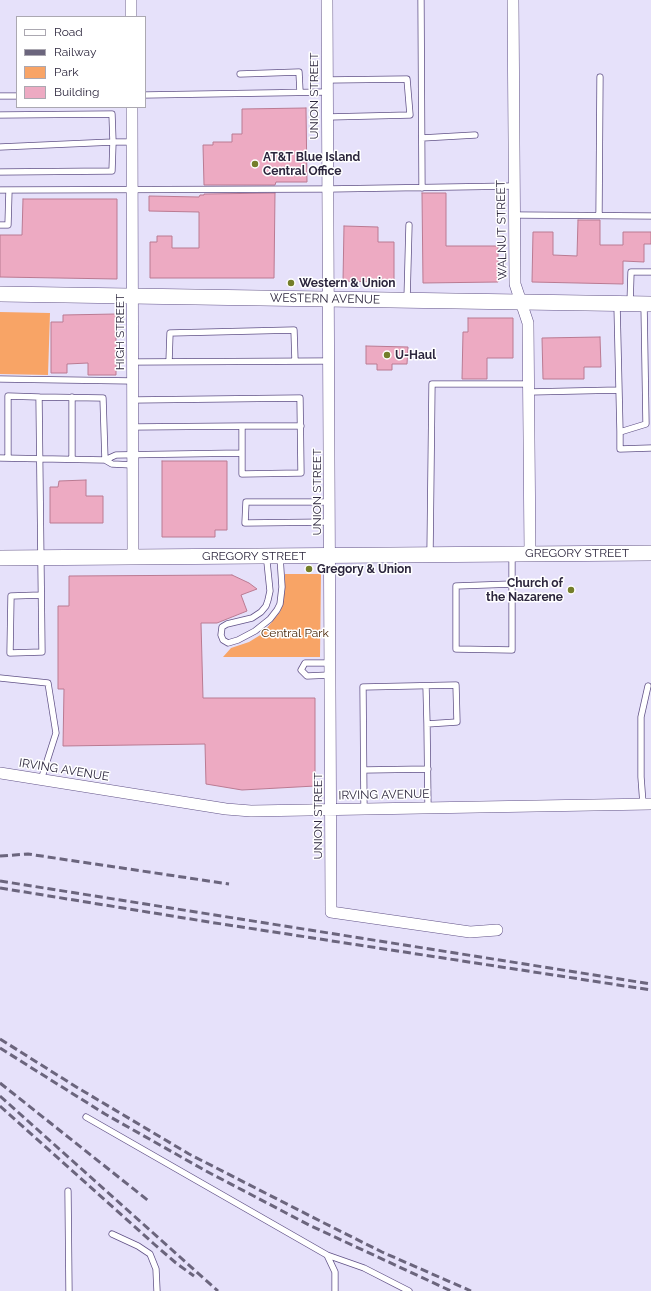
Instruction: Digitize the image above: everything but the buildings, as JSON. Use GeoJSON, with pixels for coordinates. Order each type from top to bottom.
{"type":"FeatureCollection","features":[{"type":"Feature","properties":{"kind":"main road","name":"WESTERN AVENUE"},"geometry":{"type":"LineString","coordinates":[[0,294],[636,304]]}},
{"type":"Feature","properties":{"kind":"main road","name":"GREGORY STREET"},"geometry":{"type":"LineString","coordinates":[[0,558],[651,553]]}},
{"type":"Feature","properties":{"kind":"street"},"geometry":{"type":"LineString","coordinates":[[131,0],[131,16]]}},
{"type":"Feature","properties":{"kind":"street","name":"UNION STREET"},"geometry":{"type":"LineString","coordinates":[[327,0],[331,912],[470,932],[497,930]]}},
{"type":"Feature","properties":{"kind":"street","name":"WALNUT STREET"},"geometry":{"type":"LineString","coordinates":[[513,0],[515,284],[528,323],[530,554]]}},
{"type":"Feature","properties":{"kind":"street","name":"HIGH STREET"},"geometry":{"type":"LineString","coordinates":[[132,108],[133,557]]}},
{"type":"Feature","properties":{"kind":"street","name":"IRVING AVENUE"},"geometry":{"type":"LineString","coordinates":[[0,773],[226,809],[251,811],[647,804]]}},
{"type":"Feature","properties":{"kind":"lane"},"geometry":{"type":"LineString","coordinates":[[421,0],[422,188]]}},
{"type":"Feature","properties":{"kind":"lane"},"geometry":{"type":"LineString","coordinates":[[240,74],[299,72],[300,92]]}},
{"type":"Feature","properties":{"kind":"lane"},"geometry":{"type":"LineString","coordinates":[[599,215],[600,77]]}},
{"type":"Feature","properties":{"kind":"lane"},"geometry":{"type":"LineString","coordinates":[[327,80],[407,79],[410,115],[328,117]]}},
{"type":"Feature","properties":{"kind":"lane"},"geometry":{"type":"LineString","coordinates":[[146,95],[327,92]]}},
{"type":"Feature","properties":{"kind":"lane"},"geometry":{"type":"LineString","coordinates":[[0,96],[16,96]]}},
{"type":"Feature","properties":{"kind":"lane"},"geometry":{"type":"LineString","coordinates":[[0,115],[112,114],[113,142],[112,171],[0,172]]}},
{"type":"Feature","properties":{"kind":"lane"},"geometry":{"type":"LineString","coordinates":[[422,138],[475,136]]}},
{"type":"Feature","properties":{"kind":"lane"},"geometry":{"type":"LineString","coordinates":[[0,147],[132,142]]}},
{"type":"Feature","properties":{"kind":"lane"},"geometry":{"type":"LineString","coordinates":[[0,190],[132,191],[514,186]]}},
{"type":"Feature","properties":{"kind":"lane"},"geometry":{"type":"LineString","coordinates":[[0,226],[8,225],[9,190]]}},
{"type":"Feature","properties":{"kind":"lane"},"geometry":{"type":"LineString","coordinates":[[514,215],[651,216]]}},
{"type":"Feature","properties":{"kind":"lane"},"geometry":{"type":"LineString","coordinates":[[407,300],[409,225]]}},
{"type":"Feature","properties":{"kind":"lane"},"geometry":{"type":"LineString","coordinates":[[620,432],[646,424],[636,304],[631,272],[651,272]]}},
{"type":"Feature","properties":{"kind":"lane"},"geometry":{"type":"LineString","coordinates":[[636,304],[619,390],[620,449],[651,448]]}},
{"type":"Feature","properties":{"kind":"lane"},"geometry":{"type":"LineString","coordinates":[[169,362],[170,333],[294,330],[295,361]]}},
{"type":"Feature","properties":{"kind":"lane"},"geometry":{"type":"LineString","coordinates":[[133,362],[329,361]]}},
{"type":"Feature","properties":{"kind":"lane"},"geometry":{"type":"LineString","coordinates":[[0,379],[133,381]]}},
{"type":"Feature","properties":{"kind":"lane"},"geometry":{"type":"LineString","coordinates":[[430,555],[432,384],[619,390]]}},
{"type":"Feature","properties":{"kind":"lane"},"geometry":{"type":"LineString","coordinates":[[8,458],[8,396],[72,397],[103,398],[105,460]]}},
{"type":"Feature","properties":{"kind":"lane"},"geometry":{"type":"LineString","coordinates":[[39,397],[42,652],[10,653],[11,596],[41,595]]}},
{"type":"Feature","properties":{"kind":"lane"},"geometry":{"type":"LineString","coordinates":[[72,397],[72,459]]}},
{"type":"Feature","properties":{"kind":"lane"},"geometry":{"type":"LineString","coordinates":[[133,400],[300,398],[301,473],[242,474],[242,426]]}},
{"type":"Feature","properties":{"kind":"lane"},"geometry":{"type":"LineString","coordinates":[[133,427],[301,426]]}},
{"type":"Feature","properties":{"kind":"lane"},"geometry":{"type":"LineString","coordinates":[[105,460],[112,464],[133,460],[242,453]]}},
{"type":"Feature","properties":{"kind":"lane"},"geometry":{"type":"LineString","coordinates":[[0,458],[105,460],[116,455],[133,460]]}},
{"type":"Feature","properties":{"kind":"lane"},"geometry":{"type":"LineString","coordinates":[[330,502],[246,502],[245,523],[330,522]]}},
{"type":"Feature","properties":{"kind":"lane"},"geometry":{"type":"LineString","coordinates":[[512,554],[512,584],[512,650],[456,649],[456,586],[512,584]]}},
{"type":"Feature","properties":{"kind":"lane"},"geometry":{"type":"LineString","coordinates":[[264,556],[267,562],[270,591],[266,606],[261,612],[252,618],[227,624],[222,627],[221,635],[223,640],[228,643],[238,640],[255,631],[270,619],[277,610],[280,604],[282,587],[280,556]]}},
{"type":"Feature","properties":{"kind":"lane"},"geometry":{"type":"LineString","coordinates":[[330,663],[305,663],[301,670],[307,676],[330,675]]}},
{"type":"Feature","properties":{"kind":"lane"},"geometry":{"type":"LineString","coordinates":[[0,678],[48,683],[56,733],[41,780]]}},
{"type":"Feature","properties":{"kind":"lane"},"geometry":{"type":"LineString","coordinates":[[364,808],[363,687],[456,685],[457,722],[427,724]]}},
{"type":"Feature","properties":{"kind":"lane"},"geometry":{"type":"LineString","coordinates":[[426,686],[428,807]]}},
{"type":"Feature","properties":{"kind":"lane"},"geometry":{"type":"LineString","coordinates":[[647,804],[641,776],[641,717],[648,686]]}},
{"type":"Feature","properties":{"kind":"lane"},"geometry":{"type":"LineString","coordinates":[[364,770],[428,770]]}},
{"type":"Feature","properties":{"kind":"lane"},"geometry":{"type":"LineString","coordinates":[[86,1117],[327,1255],[364,1268],[409,1291]]}},
{"type":"Feature","properties":{"kind":"lane"},"geometry":{"type":"LineString","coordinates":[[68,1191],[69,1291]]}},
{"type":"Feature","properties":{"kind":"lane"},"geometry":{"type":"LineString","coordinates":[[112,1234],[138,1246],[150,1254],[156,1269],[157,1291]]}},
{"type":"Feature","properties":{"kind":"lane"},"geometry":{"type":"LineString","coordinates":[[327,1255],[335,1272],[335,1291]]}},
{"type":"Feature","properties":{"kind":"green space"},"geometry":{"type":"Polygon","coordinates":[[[0,312],[50,313],[48,375],[0,374],[0,312]]]}},
{"type":"Feature","properties":{"kind":"green space","name":"Central Park"},"geometry":{"type":"Polygon","coordinates":[[[285,574],[321,574],[320,657],[223,657],[231,648],[249,642],[262,634],[280,612],[285,590],[285,574]]]}},
{"type":"Feature","properties":{"kind":"railway"},"geometry":{"type":"LineString","coordinates":[[0,856],[28,854],[229,884]]}},
{"type":"Feature","properties":{"kind":"railway"},"geometry":{"type":"LineString","coordinates":[[0,881],[651,984]]}},
{"type":"Feature","properties":{"kind":"railway"},"geometry":{"type":"LineString","coordinates":[[0,888],[209,922],[651,990]]}},
{"type":"Feature","properties":{"kind":"railway"},"geometry":{"type":"LineString","coordinates":[[0,1039],[78,1088],[189,1154],[382,1252],[471,1291]]}},
{"type":"Feature","properties":{"kind":"railway"},"geometry":{"type":"LineString","coordinates":[[0,1048],[105,1114],[206,1171],[309,1225],[451,1291]]}},
{"type":"Feature","properties":{"kind":"railway"},"geometry":{"type":"LineString","coordinates":[[0,1083],[150,1202]]}},
{"type":"Feature","properties":{"kind":"railway"},"geometry":{"type":"LineString","coordinates":[[0,1096],[218,1291]]}},
{"type":"Feature","properties":{"kind":"railway"},"geometry":{"type":"LineString","coordinates":[[0,1106],[154,1244],[194,1276]]}},
{"type":"Feature","properties":{"kind":"place","name":"AT&T Blue Island Central Office"},"geometry":{"type":"Point","coordinates":[255,164]}},
{"type":"Feature","properties":{"kind":"place","name":"Western & Union"},"geometry":{"type":"Point","coordinates":[291,283]}},
{"type":"Feature","properties":{"kind":"place","name":"U-Haul"},"geometry":{"type":"Point","coordinates":[387,355]}},
{"type":"Feature","properties":{"kind":"place","name":"Gregory & Union"},"geometry":{"type":"Point","coordinates":[309,569]}},
{"type":"Feature","properties":{"kind":"place","name":"Church of the Nazarene"},"geometry":{"type":"Point","coordinates":[571,590]}}]}
